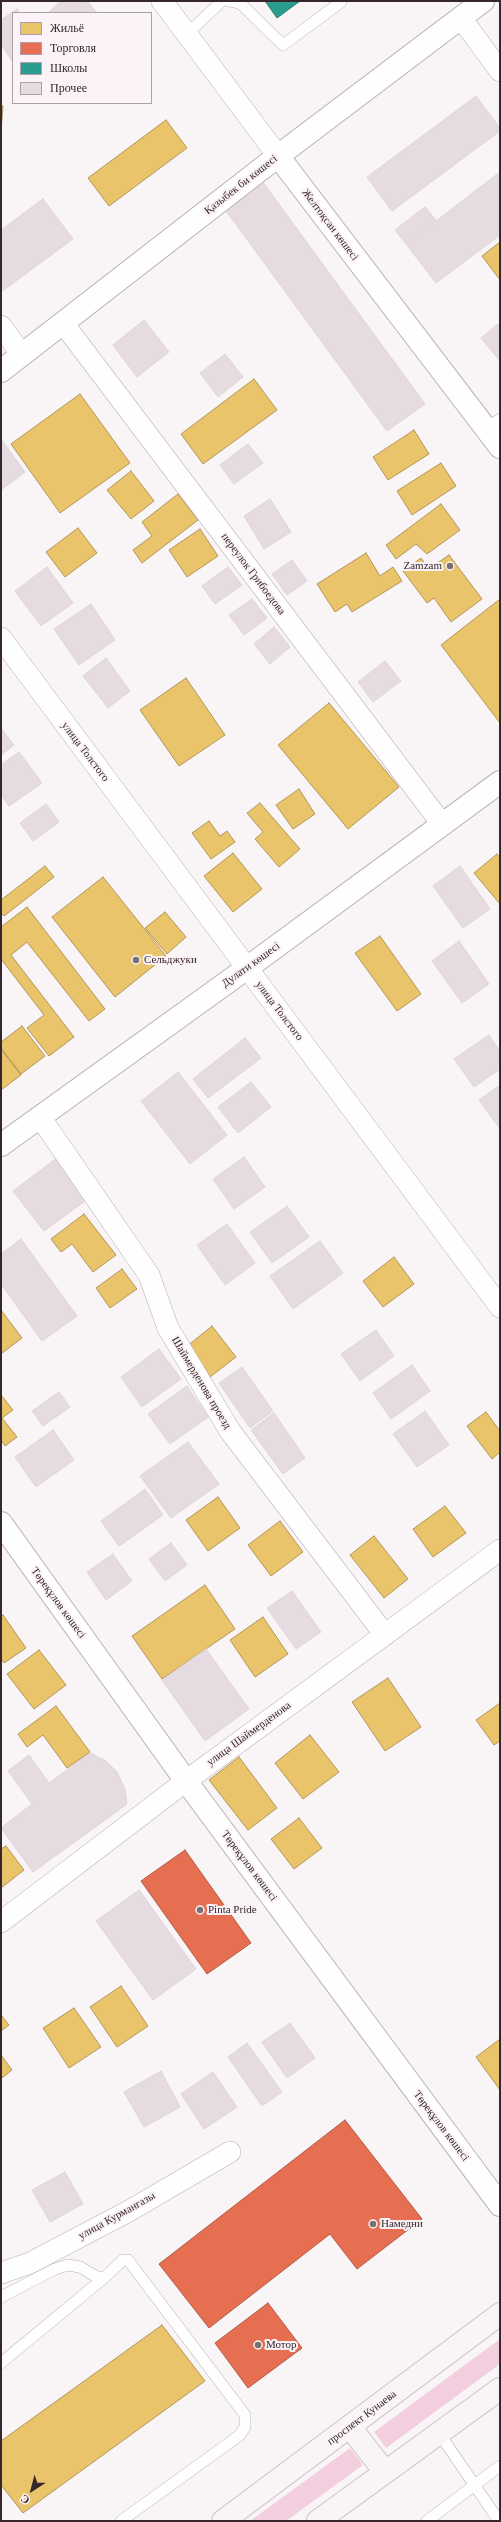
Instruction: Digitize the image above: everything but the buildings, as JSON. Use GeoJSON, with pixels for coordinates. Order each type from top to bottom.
{"type":"FeatureCollection","features":[{"type":"Feature","properties":{"kind":"main road","name":"Қазыбек би көшесі"},"geometry":{"type":"LineString","coordinates":[[1,371],[278,156],[483,1]]}},
{"type":"Feature","properties":{"kind":"main road","name":"Желтоқсан көшесі"},"geometry":{"type":"LineString","coordinates":[[278,156],[493,424],[500,447]]}},
{"type":"Feature","properties":{"kind":"main road","name":"Дулати көшесі"},"geometry":{"type":"LineString","coordinates":[[1,1145],[247,968],[500,782]]}},
{"type":"Feature","properties":{"kind":"main road","name":"Төреқұлов көшесі"},"geometry":{"type":"LineString","coordinates":[[1,1523],[186,1781],[500,2205]]}},
{"type":"Feature","properties":{"kind":"main road","name":"проспект Кунаева"},"geometry":{"type":"LineString","coordinates":[[223,2521],[500,2314]]}},
{"type":"Feature","properties":{"kind":"main road"},"geometry":{"type":"LineString","coordinates":[[318,2521],[500,2389]]}},
{"type":"Feature","properties":{"kind":"main road"},"geometry":{"type":"LineString","coordinates":[[350,2427],[385,2472]]}},
{"type":"Feature","properties":{"kind":"street","name":"Желтоқсан көшесі"},"geometry":{"type":"LineString","coordinates":[[162,1],[278,156]]}},
{"type":"Feature","properties":{"kind":"street"},"geometry":{"type":"LineString","coordinates":[[461,18],[500,71]]}},
{"type":"Feature","properties":{"kind":"street","name":"переулок Грибоедова"},"geometry":{"type":"LineString","coordinates":[[63,323],[442,824]]}},
{"type":"Feature","properties":{"kind":"street"},"geometry":{"type":"LineString","coordinates":[[1,326],[22,355]]}},
{"type":"Feature","properties":{"kind":"street","name":"улица Толстого"},"geometry":{"type":"LineString","coordinates":[[1,638],[500,1307]]}},
{"type":"Feature","properties":{"kind":"street","name":"Шаймерденова проезд"},"geometry":{"type":"LineString","coordinates":[[40,1117],[149,1275],[168,1328],[230,1431],[385,1635]]}},
{"type":"Feature","properties":{"kind":"street","name":"улица Шаймерденова"},"geometry":{"type":"LineString","coordinates":[[1,1922],[186,1781],[500,1550]]}},
{"type":"Feature","properties":{"kind":"street","name":"улица Курмангазы"},"geometry":{"type":"LineString","coordinates":[[1,2273],[30,2263],[101,2226],[230,2152]]}},
{"type":"Feature","properties":{"kind":"lane"},"geometry":{"type":"LineString","coordinates":[[187,34],[222,1]]}},
{"type":"Feature","properties":{"kind":"lane"},"geometry":{"type":"LineString","coordinates":[[229,1],[240,3],[283,45],[340,2]]}},
{"type":"Feature","properties":{"kind":"lane"},"geometry":{"type":"LineString","coordinates":[[1,2363],[105,2277],[123,2260],[132,2264],[245,2415],[244,2427],[240,2435],[121,2521]]}},
{"type":"Feature","properties":{"kind":"lane"},"geometry":{"type":"LineString","coordinates":[[1,2297],[55,2269],[68,2265],[80,2268],[97,2277],[105,2277]]}},
{"type":"Feature","properties":{"kind":"lane"},"geometry":{"type":"LineString","coordinates":[[439,2433],[473,2485],[499,2521]]}},
{"type":"Feature","properties":{"kind":"lane"},"geometry":{"type":"LineString","coordinates":[[427,2521],[500,2466]]}},
{"type":"Feature","properties":{"kind":"shaded area"},"geometry":{"type":"Polygon","coordinates":[[[500,2339],[500,2364],[386,2448],[374,2432],[500,2339]]]}},
{"type":"Feature","properties":{"kind":"shaded area"},"geometry":{"type":"Polygon","coordinates":[[[350,2448],[363,2465],[286,2521],[250,2521],[350,2448]]]}},
{"type":"Feature","properties":{"kind":"place","name":"Zamzam"},"geometry":{"type":"Point","coordinates":[450,566]}},
{"type":"Feature","properties":{"kind":"place","name":"Сельджуки"},"geometry":{"type":"Point","coordinates":[136,960]}},
{"type":"Feature","properties":{"kind":"place","name":"Pinta Pride"},"geometry":{"type":"Point","coordinates":[200,1910]}},
{"type":"Feature","properties":{"kind":"place","name":"Намедни"},"geometry":{"type":"Point","coordinates":[373,2224]}},
{"type":"Feature","properties":{"kind":"place","name":"Мотор"},"geometry":{"type":"Point","coordinates":[258,2345]}}]}
